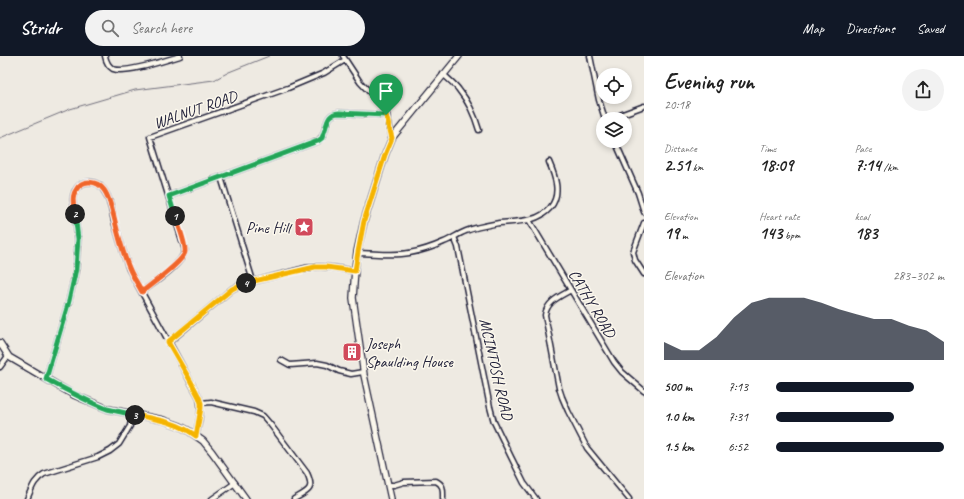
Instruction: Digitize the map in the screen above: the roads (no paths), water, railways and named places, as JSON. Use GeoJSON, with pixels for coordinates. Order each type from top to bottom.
{"type":"FeatureCollection","features":[{"type":"Feature","properties":{"kind":"main road"},"geometry":{"type":"LineString","coordinates":[[391,499],[363,372],[353,298],[357,253],[364,221],[392,138],[459,56]]}},
{"type":"Feature","properties":{"kind":"main road"},"geometry":{"type":"LineString","coordinates":[[0,343],[8,356],[24,367],[74,395],[108,409],[155,418],[190,431],[203,441],[246,499]]}},
{"type":"Feature","properties":{"kind":"street"},"geometry":{"type":"LineString","coordinates":[[105,56],[107,63],[112,68],[121,70],[180,56]]}},
{"type":"Feature","properties":{"kind":"street"},"geometry":{"type":"LineString","coordinates":[[590,56],[598,100],[602,112]]}},
{"type":"Feature","properties":{"kind":"street"},"geometry":{"type":"LineString","coordinates":[[344,58],[360,82],[381,104],[386,115],[392,138]]}},
{"type":"Feature","properties":{"kind":"street","name":"WALNUT ROAD"},"geometry":{"type":"LineString","coordinates":[[142,292],[174,266],[183,257],[185,250],[150,137],[288,88],[324,72],[344,58]]}},
{"type":"Feature","properties":{"kind":"street"},"geometry":{"type":"LineString","coordinates":[[443,74],[463,96],[479,130]]}},
{"type":"Feature","properties":{"kind":"street"},"geometry":{"type":"LineString","coordinates":[[628,112],[644,106]]}},
{"type":"Feature","properties":{"kind":"street"},"geometry":{"type":"LineString","coordinates":[[169,196],[318,141],[322,138],[329,117],[333,114],[386,115]]}},
{"type":"Feature","properties":{"kind":"street"},"geometry":{"type":"LineString","coordinates":[[618,148],[638,193],[644,212]]}},
{"type":"Feature","properties":{"kind":"street"},"geometry":{"type":"LineString","coordinates":[[357,253],[398,254],[420,251],[445,242],[466,231],[480,227],[537,218],[550,208],[557,193],[557,185],[549,162]]}},
{"type":"Feature","properties":{"kind":"street"},"geometry":{"type":"LineString","coordinates":[[221,177],[254,281]]}},
{"type":"Feature","properties":{"kind":"street"},"geometry":{"type":"LineString","coordinates":[[46,379],[74,280],[78,244],[73,197],[76,189],[82,184],[87,182],[95,183],[100,185],[110,203],[127,263],[168,342],[199,397],[201,408],[196,436]]}},
{"type":"Feature","properties":{"kind":"street","name":"CATHY ROAD"},"geometry":{"type":"LineString","coordinates":[[530,220],[614,362],[622,372],[644,391]]}},
{"type":"Feature","properties":{"kind":"street"},"geometry":{"type":"LineString","coordinates":[[644,223],[633,252],[635,260],[644,274]]}},
{"type":"Feature","properties":{"kind":"street","name":"MCINTOSH ROAD"},"geometry":{"type":"LineString","coordinates":[[454,237],[458,247],[494,422],[524,483],[536,499]]}},
{"type":"Feature","properties":{"kind":"street"},"geometry":{"type":"LineString","coordinates":[[168,342],[232,289],[240,285],[315,267],[355,271]]}},
{"type":"Feature","properties":{"kind":"street"},"geometry":{"type":"LineString","coordinates":[[571,290],[550,304],[546,309],[545,315],[562,397],[587,448],[630,499]]}},
{"type":"Feature","properties":{"kind":"street"},"geometry":{"type":"LineString","coordinates":[[0,367],[8,356]]}},
{"type":"Feature","properties":{"kind":"street"},"geometry":{"type":"LineString","coordinates":[[281,360],[290,365],[317,363],[328,365],[339,371],[351,374],[363,372]]}},
{"type":"Feature","properties":{"kind":"street"},"geometry":{"type":"LineString","coordinates":[[201,403],[211,402],[254,412],[263,416],[310,480],[311,486],[309,489],[294,499]]}},
{"type":"Feature","properties":{"kind":"street"},"geometry":{"type":"LineString","coordinates":[[27,499],[35,482],[44,474],[98,457],[110,451],[119,444],[130,426],[132,414]]}},
{"type":"Feature","properties":{"kind":"street"},"geometry":{"type":"LineString","coordinates":[[389,485],[404,482],[436,481],[441,483],[443,487],[443,499]]}},
{"type":"Feature","properties":{"kind":"street"},"geometry":{"type":"LineString","coordinates":[[212,499],[235,483]]}},
{"type":"Feature","properties":{"kind":"waterway"},"geometry":{"type":"LineString","coordinates":[[0,138],[70,109],[135,90],[214,80],[229,72],[269,56]]}},
{"type":"Feature","properties":{"kind":"place","name":"Pine Hill"},"geometry":{"type":"Point","coordinates":[304,227]}},
{"type":"Feature","properties":{"kind":"place","name":"Joseph Spaulding House"},"geometry":{"type":"Point","coordinates":[352,352]}}]}
